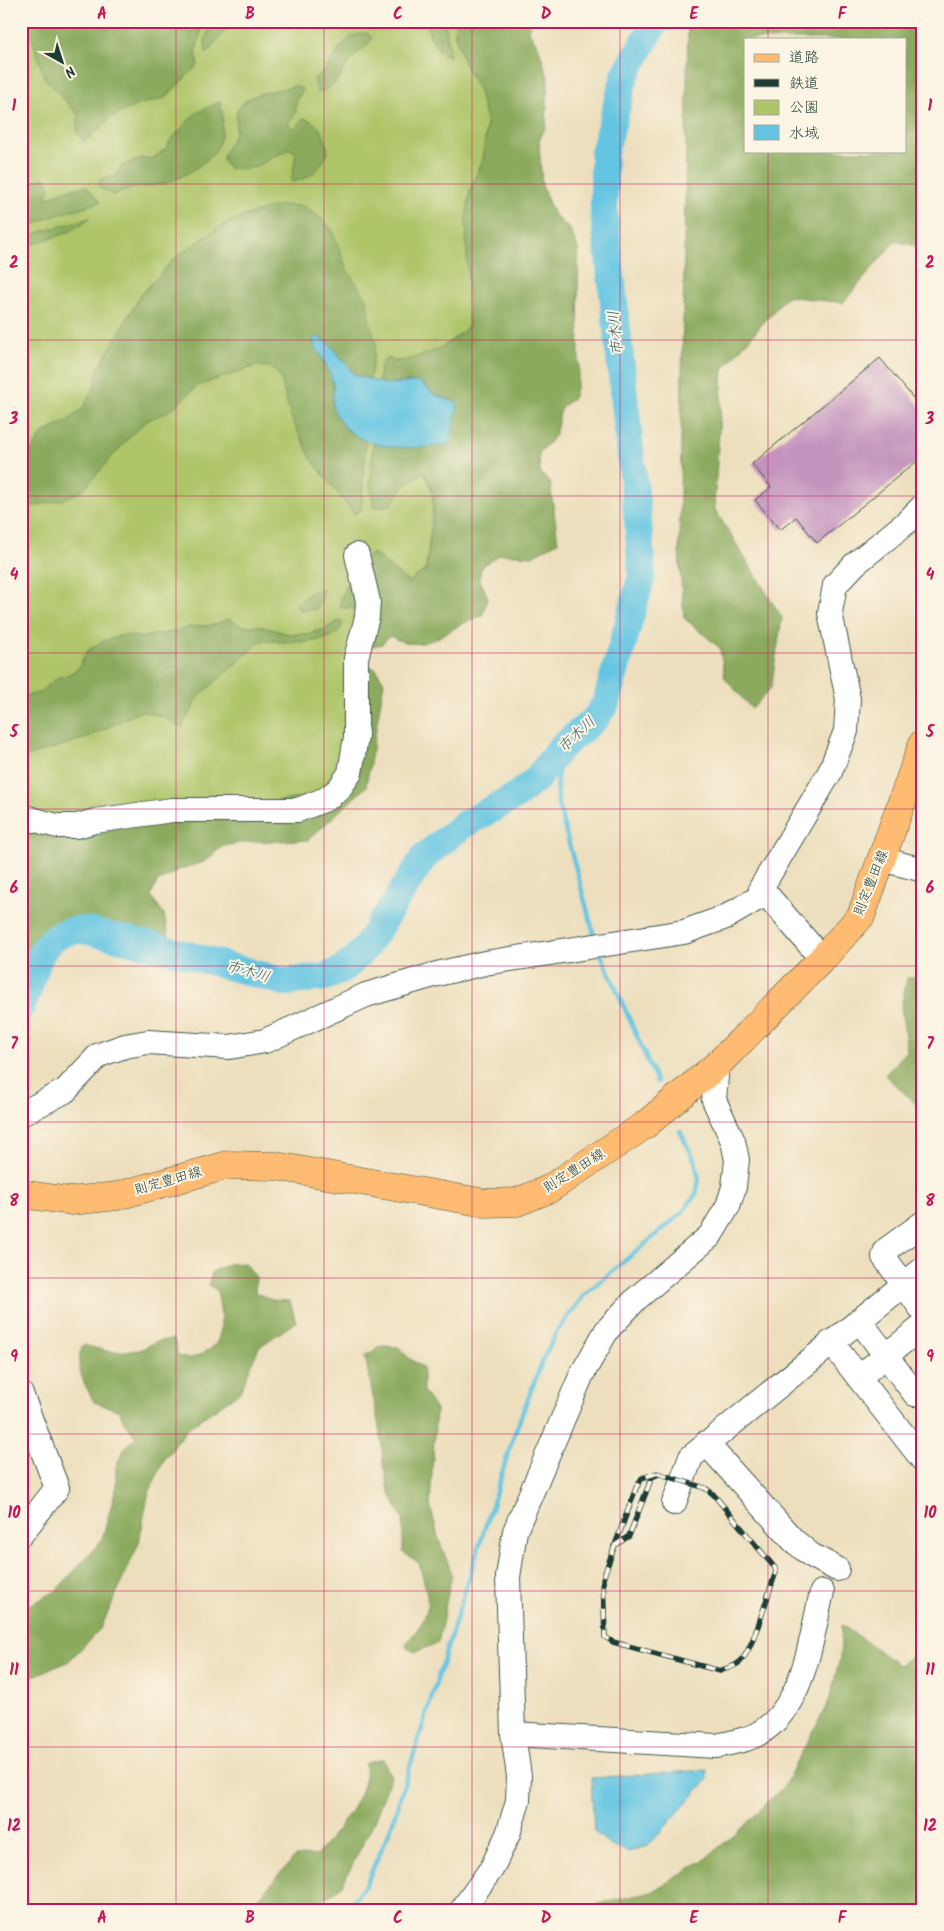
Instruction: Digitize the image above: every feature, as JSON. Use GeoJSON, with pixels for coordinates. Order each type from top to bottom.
{"type":"FeatureCollection","features":[{"type":"Feature","properties":{"kind":"main road","name":"則定豊田線"},"geometry":{"type":"LineString","coordinates":[[21,1194],[71,1200],[116,1196],[228,1165],[276,1166],[485,1203],[517,1202],[549,1188],[645,1124],[717,1065],[822,959],[860,916],[923,743]]}},
{"type":"Feature","properties":{"kind":"street"},"geometry":{"type":"LineString","coordinates":[[822,959],[760,888],[830,772],[846,731],[848,699],[830,612],[835,585],[855,564],[907,522],[923,506]]}},
{"type":"Feature","properties":{"kind":"street"},"geometry":{"type":"LineString","coordinates":[[21,816],[57,826],[77,826],[95,821],[172,810],[298,810],[326,799],[339,788],[350,773],[356,737],[356,658],[367,617],[368,601],[357,555]]}},
{"type":"Feature","properties":{"kind":"street"},"geometry":{"type":"LineString","coordinates":[[881,858],[923,870]]}},
{"type":"Feature","properties":{"kind":"street"},"geometry":{"type":"LineString","coordinates":[[21,1114],[65,1092],[99,1056],[125,1046],[148,1042],[229,1048],[265,1041],[366,995],[437,974],[486,963],[641,941],[684,932],[726,918],[765,894]]}},
{"type":"Feature","properties":{"kind":"street"},"geometry":{"type":"LineString","coordinates":[[462,1910],[492,1868],[508,1834],[518,1801],[519,1776],[513,1734],[508,1577],[515,1531],[582,1374],[607,1330],[636,1299],[710,1236],[728,1206],[734,1187],[737,1160],[734,1141],[714,1100],[717,1065]]}},
{"type":"Feature","properties":{"kind":"street"},"geometry":{"type":"LineString","coordinates":[[923,1223],[886,1250],[884,1257],[923,1311]]}},
{"type":"Feature","properties":{"kind":"street"},"geometry":{"type":"LineString","coordinates":[[674,1503],[691,1457],[923,1269]]}},
{"type":"Feature","properties":{"kind":"street"},"geometry":{"type":"LineString","coordinates":[[859,1320],[886,1356],[919,1391],[889,1415]]}},
{"type":"Feature","properties":{"kind":"street"},"geometry":{"type":"LineString","coordinates":[[859,1377],[923,1326]]}},
{"type":"Feature","properties":{"kind":"street"},"geometry":{"type":"LineString","coordinates":[[831,1342],[923,1460]]}},
{"type":"Feature","properties":{"kind":"street"},"geometry":{"type":"LineString","coordinates":[[21,1394],[30,1439],[57,1488],[21,1534]]}},
{"type":"Feature","properties":{"kind":"street"},"geometry":{"type":"LineString","coordinates":[[706,1444],[793,1540],[811,1555],[837,1569]]}},
{"type":"Feature","properties":{"kind":"street"},"geometry":{"type":"LineString","coordinates":[[513,1734],[716,1746],[747,1739],[772,1723],[787,1707],[795,1692],[802,1674],[822,1592]]}},
{"type":"Feature","properties":{"kind":"green space"},"geometry":{"type":"Polygon","coordinates":[[[21,21],[456,21],[455,35],[466,67],[479,91],[487,123],[483,160],[470,191],[469,326],[430,354],[407,361],[396,361],[386,357],[372,469],[374,507],[391,505],[405,485],[424,472],[434,496],[426,570],[408,582],[373,553],[343,791],[75,833],[50,840],[41,828],[21,820],[21,21]]]}},
{"type":"Feature","properties":{"kind":"green space"},"geometry":{"type":"Polygon","coordinates":[[[27,21],[203,21],[196,51],[198,65],[165,98],[137,105],[112,117],[84,142],[77,132],[78,115],[44,77],[27,21]]]}},
{"type":"Feature","properties":{"kind":"green space"},"geometry":{"type":"Polygon","coordinates":[[[212,21],[233,21],[206,54],[205,40],[212,21]]]}},
{"type":"Feature","properties":{"kind":"green space"},"geometry":{"type":"Polygon","coordinates":[[[428,21],[445,21],[450,56],[443,55],[434,43],[430,35],[428,21]]]}},
{"type":"Feature","properties":{"kind":"green space"},"geometry":{"type":"Polygon","coordinates":[[[456,21],[530,21],[529,32],[539,48],[548,78],[546,126],[539,141],[542,186],[553,213],[571,231],[578,249],[579,372],[574,397],[561,408],[555,436],[539,453],[540,472],[550,482],[558,542],[532,556],[501,554],[482,566],[479,578],[488,598],[482,616],[426,642],[416,644],[404,642],[390,636],[382,644],[364,648],[363,560],[373,553],[408,582],[426,570],[433,520],[432,494],[424,472],[405,485],[391,505],[374,508],[370,485],[373,444],[393,447],[458,403],[435,395],[424,385],[411,381],[385,384],[379,382],[380,367],[386,357],[394,362],[425,354],[444,346],[469,326],[466,219],[470,191],[483,160],[487,123],[479,91],[466,67],[455,35],[456,21]]]}},
{"type":"Feature","properties":{"kind":"green space"},"geometry":{"type":"Polygon","coordinates":[[[688,21],[923,21],[923,248],[895,241],[843,303],[787,296],[723,369],[714,508],[782,618],[771,688],[752,709],[725,678],[720,648],[684,618],[679,553],[688,21]]]}},
{"type":"Feature","properties":{"kind":"green space"},"geometry":{"type":"Polygon","coordinates":[[[367,33],[372,38],[368,44],[353,58],[336,82],[318,93],[314,79],[325,70],[333,57],[351,36],[367,33]]]}},
{"type":"Feature","properties":{"kind":"green space"},"geometry":{"type":"Polygon","coordinates":[[[294,86],[303,89],[296,101],[296,113],[289,122],[289,126],[294,129],[304,118],[310,121],[321,131],[328,153],[314,173],[291,182],[296,154],[292,149],[256,166],[240,169],[229,168],[223,160],[235,132],[236,115],[241,105],[253,96],[294,86]]]}},
{"type":"Feature","properties":{"kind":"green space"},"geometry":{"type":"Polygon","coordinates":[[[220,102],[222,113],[221,137],[217,148],[200,165],[168,182],[113,195],[99,187],[101,178],[116,177],[121,166],[139,159],[153,158],[166,149],[170,141],[196,113],[220,102]]]}},
{"type":"Feature","properties":{"kind":"green space"},"geometry":{"type":"Polygon","coordinates":[[[45,178],[50,188],[46,199],[62,191],[86,186],[100,202],[50,218],[21,231],[21,182],[30,183],[45,178]]]}},
{"type":"Feature","properties":{"kind":"green space"},"geometry":{"type":"Polygon","coordinates":[[[280,205],[303,206],[322,219],[332,230],[347,270],[367,299],[369,319],[376,343],[370,379],[355,375],[331,345],[313,343],[333,381],[338,418],[347,430],[366,440],[361,510],[354,514],[312,460],[291,417],[280,376],[270,367],[256,366],[197,386],[171,410],[146,421],[132,434],[82,491],[61,500],[21,509],[21,460],[30,453],[43,433],[66,422],[83,408],[95,386],[98,369],[140,296],[175,258],[224,224],[280,205]]]}},
{"type":"Feature","properties":{"kind":"green space"},"geometry":{"type":"Polygon","coordinates":[[[90,218],[69,232],[25,247],[23,242],[36,233],[90,218]]]}},
{"type":"Feature","properties":{"kind":"green space"},"geometry":{"type":"Polygon","coordinates":[[[351,576],[362,614],[351,608],[339,608],[342,595],[351,576]]]}},
{"type":"Feature","properties":{"kind":"green space"},"geometry":{"type":"Polygon","coordinates":[[[323,589],[323,597],[316,609],[301,611],[296,605],[311,592],[323,589]]]}},
{"type":"Feature","properties":{"kind":"green space"},"geometry":{"type":"Polygon","coordinates":[[[228,619],[243,626],[260,626],[289,634],[307,634],[325,629],[341,620],[343,623],[339,631],[330,637],[319,640],[307,642],[261,641],[195,700],[192,710],[181,728],[166,718],[141,711],[86,738],[21,758],[21,697],[39,693],[57,678],[79,668],[86,652],[102,641],[125,635],[142,637],[178,631],[189,627],[214,625],[228,619]]]}},
{"type":"Feature","properties":{"kind":"green space"},"geometry":{"type":"Polygon","coordinates":[[[365,665],[376,669],[384,682],[366,787],[308,840],[246,842],[223,846],[204,862],[180,869],[157,882],[151,896],[164,914],[169,937],[161,941],[77,926],[62,929],[51,935],[43,944],[38,954],[27,989],[21,1001],[21,820],[41,828],[50,840],[75,833],[343,791],[365,665]]]}},
{"type":"Feature","properties":{"kind":"green space"},"geometry":{"type":"Polygon","coordinates":[[[923,977],[923,1111],[885,1075],[907,1051],[901,1007],[907,978],[923,977]]]}},
{"type":"Feature","properties":{"kind":"green space"},"geometry":{"type":"Polygon","coordinates":[[[245,1263],[256,1277],[255,1292],[272,1300],[290,1301],[296,1322],[259,1347],[240,1392],[188,1428],[164,1460],[148,1495],[139,1543],[101,1628],[68,1662],[21,1681],[21,1605],[30,1605],[56,1591],[102,1540],[116,1488],[116,1466],[125,1448],[136,1437],[123,1420],[120,1411],[94,1402],[83,1381],[79,1367],[80,1353],[83,1345],[111,1352],[140,1350],[158,1341],[174,1339],[178,1356],[189,1359],[205,1352],[217,1342],[221,1328],[217,1290],[208,1285],[212,1272],[228,1264],[245,1263]]]}},
{"type":"Feature","properties":{"kind":"green space"},"geometry":{"type":"Polygon","coordinates":[[[381,1346],[399,1347],[410,1359],[423,1367],[423,1391],[436,1410],[430,1504],[438,1537],[452,1574],[438,1643],[414,1652],[405,1645],[426,1615],[427,1598],[419,1563],[403,1552],[403,1520],[390,1494],[383,1464],[381,1437],[365,1356],[381,1346]]]}},
{"type":"Feature","properties":{"kind":"green space"},"geometry":{"type":"Polygon","coordinates":[[[842,1625],[899,1665],[923,1649],[923,1910],[595,1910],[598,1904],[652,1892],[705,1859],[742,1828],[784,1786],[829,1701],[840,1658],[842,1625]]]}},
{"type":"Feature","properties":{"kind":"green space"},"geometry":{"type":"Polygon","coordinates":[[[383,1759],[391,1777],[374,1822],[341,1887],[310,1910],[248,1910],[295,1857],[317,1855],[342,1824],[357,1801],[365,1776],[365,1763],[383,1759]]]}},
{"type":"Feature","properties":{"kind":"water"},"geometry":{"type":"Polygon","coordinates":[[[317,336],[331,345],[355,375],[385,384],[419,382],[435,395],[458,403],[450,444],[418,447],[384,446],[354,435],[343,424],[334,410],[332,403],[332,379],[313,342],[313,339],[317,336]]]}},
{"type":"Feature","properties":{"kind":"water"},"geometry":{"type":"Polygon","coordinates":[[[707,1770],[707,1780],[649,1845],[629,1852],[609,1844],[594,1831],[591,1778],[707,1770]]]}},
{"type":"Feature","properties":{"kind":"building"},"geometry":{"type":"Polygon","coordinates":[[[880,358],[923,410],[923,456],[817,543],[796,517],[780,530],[755,500],[771,487],[752,464],[880,358]]]}},
{"type":"Feature","properties":{"kind":"waterway","name":"市木川"},"geometry":{"type":"LineString","coordinates":[[21,1007],[40,956],[47,946],[55,937],[67,932],[83,930],[159,947],[285,982],[325,977],[341,970],[353,961],[366,947],[424,857],[463,825],[514,797],[536,780],[561,747],[595,719],[606,703],[642,575],[638,521],[604,212],[604,153],[625,75],[656,21]]}},
{"type":"Feature","properties":{"kind":"waterway"},"geometry":{"type":"LineString","coordinates":[[561,747],[557,779],[558,804],[595,938]]}},
{"type":"Feature","properties":{"kind":"waterway"},"geometry":{"type":"LineString","coordinates":[[600,952],[657,1082]]}},
{"type":"Feature","properties":{"kind":"waterway"},"geometry":{"type":"LineString","coordinates":[[346,1910],[366,1884],[390,1830],[514,1435],[544,1357],[558,1330],[584,1295],[682,1213],[696,1194],[699,1179],[695,1161],[680,1131]]}},
{"type":"Feature","properties":{"kind":"railway"},"geometry":{"type":"LineString","coordinates":[[657,1473],[705,1488],[713,1494],[775,1568],[776,1572],[746,1654],[736,1665],[720,1671],[613,1642],[605,1637],[603,1579],[636,1488],[642,1478],[657,1473]]}},
{"type":"Feature","properties":{"kind":"railway"},"geometry":{"type":"LineString","coordinates":[[614,1546],[629,1536],[652,1477],[659,1474]]}}]}
